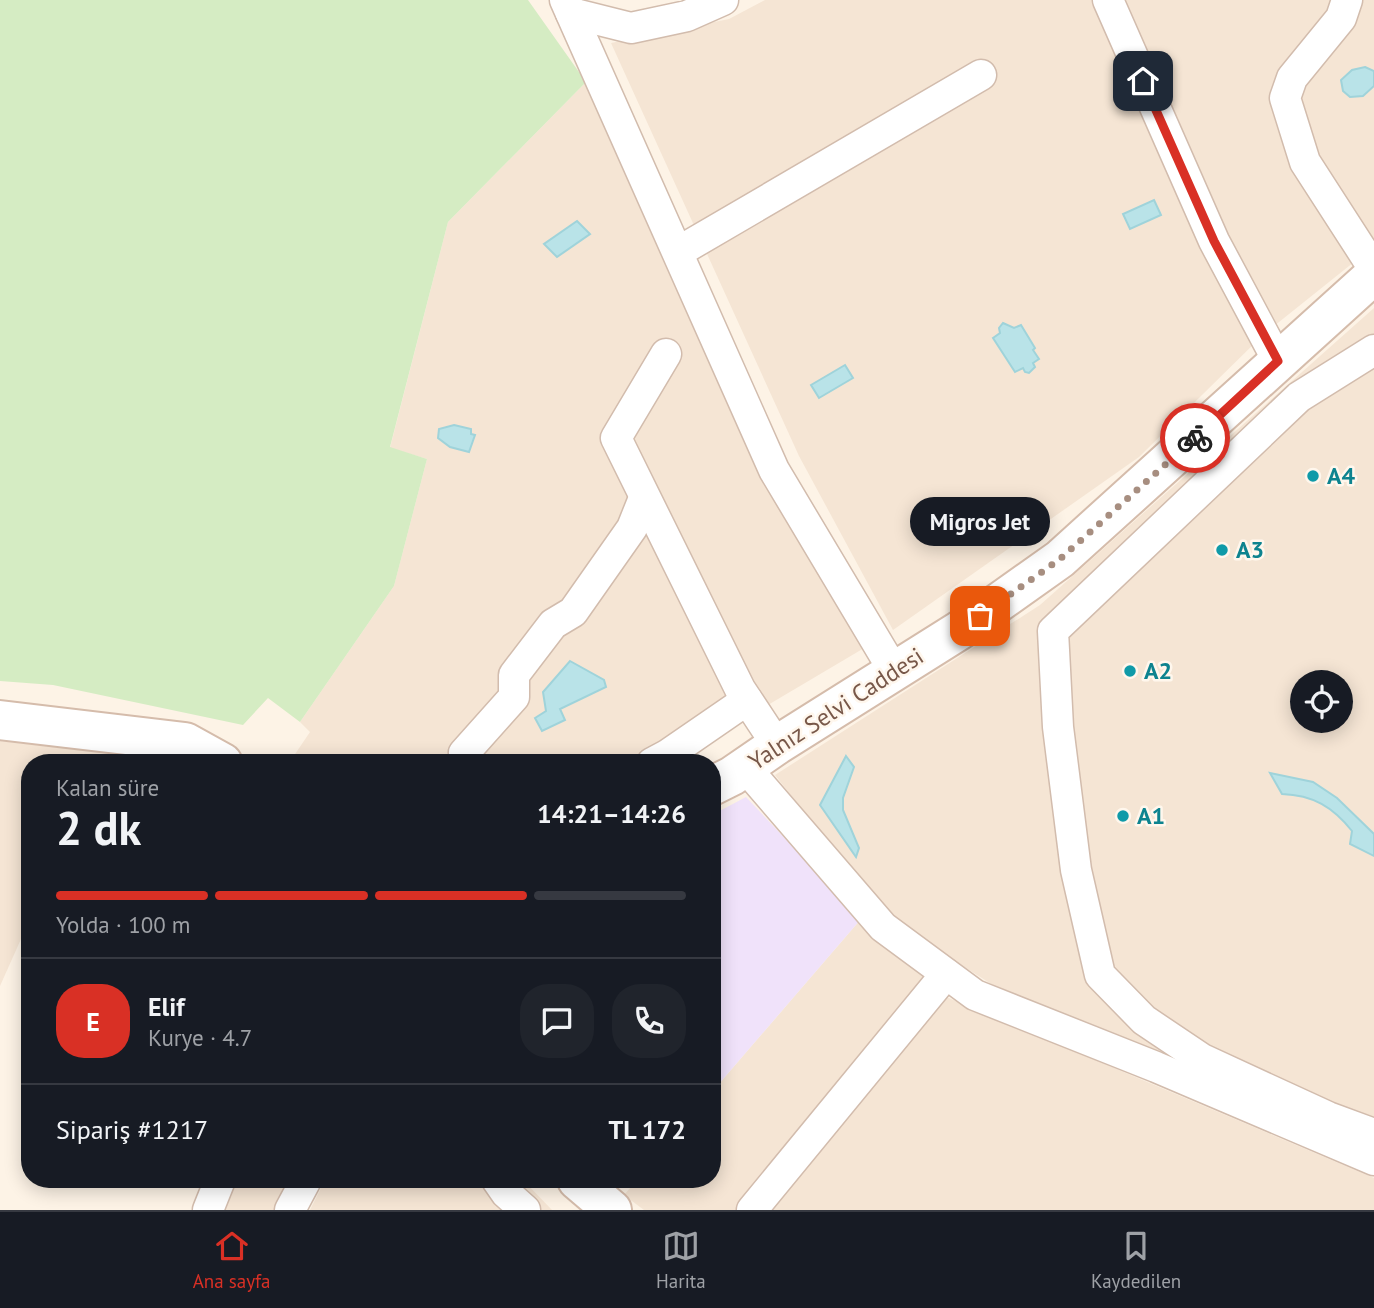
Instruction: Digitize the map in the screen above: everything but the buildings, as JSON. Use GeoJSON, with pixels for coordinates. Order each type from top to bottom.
{"type":"FeatureCollection","features":[{"type":"Feature","properties":{"kind":"street"},"geometry":{"type":"LineString","coordinates":[[568,6],[631,28],[687,16],[723,0]]}},
{"type":"Feature","properties":{"kind":"street"},"geometry":{"type":"LineString","coordinates":[[1108,0],[1214,241],[1278,361]]}},
{"type":"Feature","properties":{"kind":"street"},"geometry":{"type":"LineString","coordinates":[[1347,0],[1341,18],[1292,78],[1285,98],[1305,162],[1374,269]]}},
{"type":"Feature","properties":{"kind":"street"},"geometry":{"type":"LineString","coordinates":[[568,6],[774,470],[894,671]]}},
{"type":"Feature","properties":{"kind":"street"},"geometry":{"type":"LineString","coordinates":[[678,252],[981,75]]}},
{"type":"Feature","properties":{"kind":"street","name":"Yalnız Selvi Caddesi"},"geometry":{"type":"LineString","coordinates":[[721,781],[960,630],[1060,559],[1374,275]]}},
{"type":"Feature","properties":{"kind":"street"},"geometry":{"type":"LineString","coordinates":[[1374,350],[1299,397],[1053,631],[1058,727],[1076,870],[1100,975],[1144,1020],[1202,1059],[1328,1117],[1374,1134]]}},
{"type":"Feature","properties":{"kind":"street"},"geometry":{"type":"LineString","coordinates":[[666,354],[616,438],[747,700],[777,745]]}},
{"type":"Feature","properties":{"kind":"street"},"geometry":{"type":"LineString","coordinates":[[464,754],[514,697],[514,675],[553,624],[573,612],[632,528],[644,498]]}},
{"type":"Feature","properties":{"kind":"street"},"geometry":{"type":"LineString","coordinates":[[668,754],[747,700]]}},
{"type":"Feature","properties":{"kind":"street"},"geometry":{"type":"LineString","coordinates":[[0,720],[185,742],[207,754]]}},
{"type":"Feature","properties":{"kind":"street"},"geometry":{"type":"LineString","coordinates":[[745,767],[883,927],[975,995],[1156,1067],[1374,1160]]}},
{"type":"Feature","properties":{"kind":"street"},"geometry":{"type":"LineString","coordinates":[[752,1210],[946,974]]}},
{"type":"Feature","properties":{"kind":"street"},"geometry":{"type":"LineString","coordinates":[[208,1210],[217,1188]]}},
{"type":"Feature","properties":{"kind":"street"},"geometry":{"type":"LineString","coordinates":[[290,1210],[302,1188]]}},
{"type":"Feature","properties":{"kind":"street"},"geometry":{"type":"LineString","coordinates":[[503,1188],[525,1210]]}},
{"type":"Feature","properties":{"kind":"street"},"geometry":{"type":"LineString","coordinates":[[587,1188],[612,1210]]}},
{"type":"Feature","properties":{"kind":"shaded area"},"geometry":{"type":"Polygon","coordinates":[[[765,0],[1374,0],[1374,246],[1264,334],[1139,457],[893,630],[799,456],[611,43],[729,19],[765,0]]]}},
{"type":"Feature","properties":{"kind":"shaded area"},"geometry":{"type":"Polygon","coordinates":[[[586,82],[876,641],[685,754],[295,754],[310,732],[300,722],[394,586],[427,459],[390,448],[448,222],[586,82]]]}},
{"type":"Feature","properties":{"kind":"shaded area"},"geometry":{"type":"Polygon","coordinates":[[[1374,308],[1374,1155],[1028,1007],[888,919],[775,775],[1040,605],[1374,308]]]}},
{"type":"Feature","properties":{"kind":"shaded area"},"geometry":{"type":"Polygon","coordinates":[[[0,741],[117,754],[21,754],[21,939],[0,986],[0,741]]]}},
{"type":"Feature","properties":{"kind":"shaded area"},"geometry":{"type":"Polygon","coordinates":[[[746,797],[861,919],[721,1082],[721,810],[746,797]]]}},
{"type":"Feature","properties":{"kind":"shaded area"},"geometry":{"type":"Polygon","coordinates":[[[861,919],[944,996],[1374,1178],[1374,1210],[644,1210],[624,1195],[630,1188],[721,1188],[721,1082],[861,919]]]}},
{"type":"Feature","properties":{"kind":"shaded area"},"geometry":{"type":"Polygon","coordinates":[[[211,1188],[292,1188],[281,1210],[201,1210],[211,1188]]]}},
{"type":"Feature","properties":{"kind":"shaded area"},"geometry":{"type":"Polygon","coordinates":[[[321,1188],[531,1188],[552,1210],[310,1210],[321,1188]]]}},
{"type":"Feature","properties":{"kind":"green space"},"geometry":{"type":"Polygon","coordinates":[[[0,0],[528,0],[586,82],[448,222],[390,447],[427,459],[394,586],[300,722],[268,698],[243,725],[53,685],[0,681],[0,0]]]}},
{"type":"Feature","properties":{"kind":"water"},"geometry":{"type":"Polygon","coordinates":[[[1365,67],[1374,71],[1374,86],[1363,96],[1350,97],[1343,91],[1341,80],[1352,70],[1365,67]]]}},
{"type":"Feature","properties":{"kind":"water"},"geometry":{"type":"Polygon","coordinates":[[[1154,200],[1161,215],[1130,229],[1123,214],[1154,200]]]}},
{"type":"Feature","properties":{"kind":"water"},"geometry":{"type":"Polygon","coordinates":[[[577,221],[590,234],[557,257],[544,244],[577,221]]]}},
{"type":"Feature","properties":{"kind":"water"},"geometry":{"type":"Polygon","coordinates":[[[1003,323],[1014,328],[1021,325],[1035,348],[1033,350],[1039,359],[1033,363],[1035,367],[1029,373],[1023,368],[1015,372],[993,338],[1000,333],[999,328],[1003,323]]]}},
{"type":"Feature","properties":{"kind":"water"},"geometry":{"type":"Polygon","coordinates":[[[845,365],[853,378],[819,398],[811,385],[845,365]]]}},
{"type":"Feature","properties":{"kind":"water"},"geometry":{"type":"Polygon","coordinates":[[[454,425],[471,429],[471,434],[475,435],[469,452],[450,447],[438,438],[439,429],[454,425]]]}},
{"type":"Feature","properties":{"kind":"water"},"geometry":{"type":"Polygon","coordinates":[[[570,661],[604,680],[606,687],[560,709],[565,720],[542,731],[535,718],[546,711],[543,692],[570,661]]]}},
{"type":"Feature","properties":{"kind":"water"},"geometry":{"type":"Polygon","coordinates":[[[846,756],[854,767],[843,798],[843,810],[859,848],[856,857],[820,805],[846,756]]]}},
{"type":"Feature","properties":{"kind":"water"},"geometry":{"type":"Polygon","coordinates":[[[1270,773],[1313,782],[1337,798],[1374,834],[1374,856],[1350,844],[1352,831],[1330,809],[1313,800],[1282,794],[1270,773]]]}},
{"type":"Feature","properties":{"kind":"way so far"},"geometry":{"type":"LineString","coordinates":[[980,616],[1060,559],[1195,438]]}},
{"type":"Feature","properties":{"kind":"place","name":"A4"},"geometry":{"type":"Point","coordinates":[1313,476]}},
{"type":"Feature","properties":{"kind":"place","name":"A3"},"geometry":{"type":"Point","coordinates":[1222,550]}},
{"type":"Feature","properties":{"kind":"place","name":"Migros Jet"},"geometry":{"type":"Point","coordinates":[980,616]}},
{"type":"Feature","properties":{"kind":"place","name":"A2"},"geometry":{"type":"Point","coordinates":[1130,671]}},
{"type":"Feature","properties":{"kind":"place","name":"A1"},"geometry":{"type":"Point","coordinates":[1123,816]}},
{"type":"Feature","properties":{"kind":"route"},"geometry":{"type":"LineString","coordinates":[[1143,81],[1214,241],[1278,361],[1195,438]]}}]}
